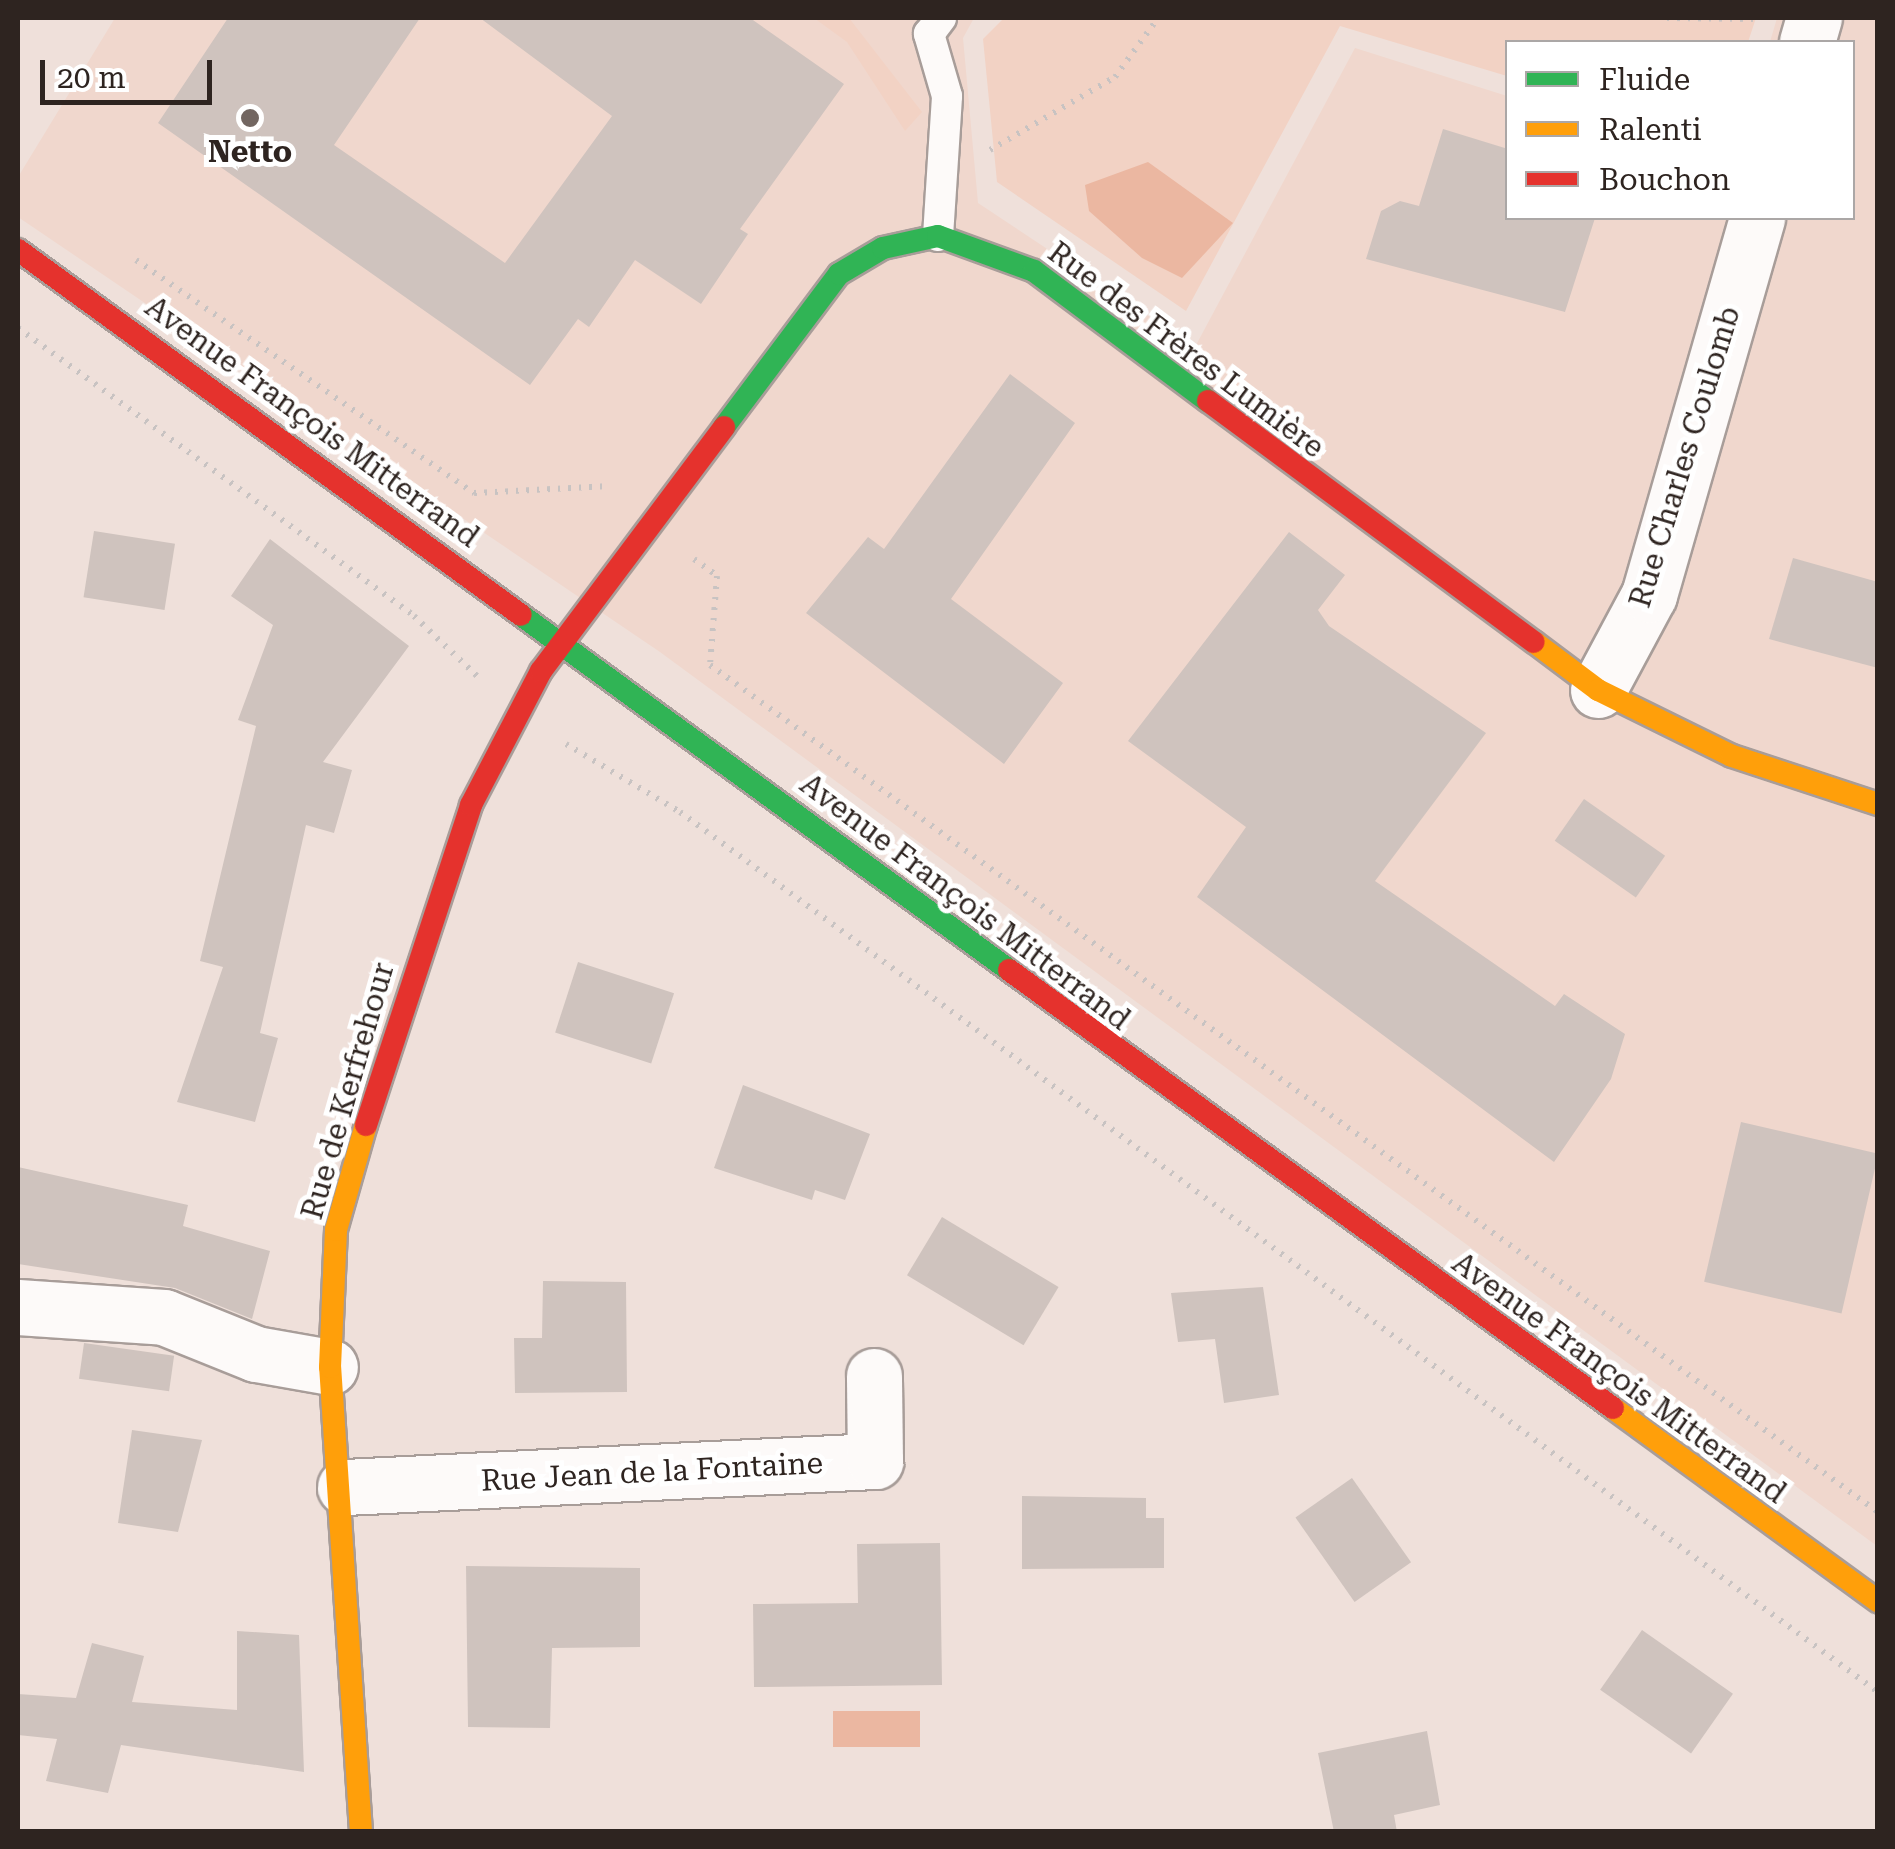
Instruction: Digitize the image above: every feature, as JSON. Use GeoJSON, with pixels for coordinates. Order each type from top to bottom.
{"type":"FeatureCollection","features":[{"type":"Feature","properties":{"kind":"street","name":"Rue Charles Coulomb"},"geometry":{"type":"LineString","coordinates":[[1598,690],[1649,595],[1756,220]]}},
{"type":"Feature","properties":{"kind":"street"},"geometry":{"type":"LineString","coordinates":[[564,640],[646,524],[839,274],[884,248],[938,236]]}},
{"type":"Feature","properties":{"kind":"street","name":"Rue des Frères Lumière"},"geometry":{"type":"LineString","coordinates":[[938,236],[1034,271],[1598,690],[1732,756],[1878,804]]}},
{"type":"Feature","properties":{"kind":"street","name":"Avenue François Mitterrand"},"geometry":{"type":"LineString","coordinates":[[18,250],[564,640],[1132,1064],[1878,1601]]}},
{"type":"Feature","properties":{"kind":"street","name":"Rue de Kerfrehour"},"geometry":{"type":"LineString","coordinates":[[360,1832],[344,1488],[330,1368],[336,1230],[395,1023],[471,805],[564,640]]}},
{"type":"Feature","properties":{"kind":"street"},"geometry":{"type":"LineString","coordinates":[[18,1306],[164,1318],[256,1354],[330,1368]]}},
{"type":"Feature","properties":{"kind":"street","name":"Rue Jean de la Fontaine"},"geometry":{"type":"LineString","coordinates":[[344,1488],[875,1460],[874,1376]]}},
{"type":"Feature","properties":{"kind":"lane"},"geometry":{"type":"LineString","coordinates":[[938,236],[948,96],[930,34],[941,18]]}},
{"type":"Feature","properties":{"kind":"path"},"geometry":{"type":"LineString","coordinates":[[988,152],[1115,77],[1158,18]]}},
{"type":"Feature","properties":{"kind":"path"},"geometry":{"type":"LineString","coordinates":[[1667,18],[1812,27]]}},
{"type":"Feature","properties":{"kind":"path"},"geometry":{"type":"LineString","coordinates":[[121,251],[207,301],[474,493],[632,485],[646,524],[716,576],[710,665],[1878,1512]]}},
{"type":"Feature","properties":{"kind":"path"},"geometry":{"type":"LineString","coordinates":[[18,328],[414,616],[518,716],[680,812],[1878,1692]]}},
{"type":"Feature","properties":{"kind":"shaded area"},"geometry":{"type":"Polygon","coordinates":[[[115,18],[974,18],[963,38],[978,203],[1195,347],[1355,48],[1505,95],[1505,220],[1855,220],[1855,40],[1771,40],[1777,18],[1877,18],[1877,1546],[660,652],[18,217],[18,177],[115,18]]]}},
{"type":"Feature","properties":{"kind":"shaded area"},"geometry":{"type":"Polygon","coordinates":[[[814,18],[849,18],[922,112],[905,131],[847,42],[814,18]]]}},
{"type":"Feature","properties":{"kind":"shaded area"},"geometry":{"type":"Polygon","coordinates":[[[1004,18],[1756,18],[1749,40],[1505,40],[1505,75],[1340,26],[1186,311],[997,182],[983,39],[1004,18]]]}},
{"type":"Feature","properties":{"kind":"shaded area"},"geometry":{"type":"Polygon","coordinates":[[[1148,162],[1233,223],[1182,278],[1142,258],[1089,211],[1085,185],[1148,162]]]}},
{"type":"Feature","properties":{"kind":"shaded area"},"geometry":{"type":"Polygon","coordinates":[[[833,1711],[920,1711],[920,1747],[833,1747],[833,1711]]]}},
{"type":"Feature","properties":{"kind":"building"},"geometry":{"type":"Polygon","coordinates":[[[228,18],[420,18],[334,145],[505,263],[612,116],[480,18],[750,18],[844,84],[740,229],[748,234],[701,304],[635,260],[589,327],[578,319],[530,385],[158,123],[228,18]]]}},
{"type":"Feature","properties":{"kind":"building"},"geometry":{"type":"Polygon","coordinates":[[[1443,129],[1505,148],[1505,220],[1594,220],[1565,312],[1366,259],[1381,211],[1400,201],[1419,206],[1443,129]]]}},
{"type":"Feature","properties":{"kind":"building"},"geometry":{"type":"Polygon","coordinates":[[[1010,374],[1075,423],[951,599],[1063,683],[1004,764],[806,613],[868,537],[884,549],[1010,374]]]}},
{"type":"Feature","properties":{"kind":"building"},"geometry":{"type":"Polygon","coordinates":[[[94,531],[175,544],[165,610],[84,597],[94,531]]]}},
{"type":"Feature","properties":{"kind":"building"},"geometry":{"type":"Polygon","coordinates":[[[1289,532],[1345,575],[1318,610],[1329,626],[1486,733],[1375,881],[1555,1006],[1564,994],[1625,1034],[1611,1079],[1554,1162],[1197,897],[1246,827],[1128,741],[1289,532]]]}},
{"type":"Feature","properties":{"kind":"building"},"geometry":{"type":"Polygon","coordinates":[[[270,539],[409,646],[323,762],[352,770],[334,833],[306,825],[260,1033],[278,1038],[255,1122],[177,1102],[223,967],[200,961],[256,726],[238,720],[273,625],[231,596],[270,539]]]}},
{"type":"Feature","properties":{"kind":"building"},"geometry":{"type":"Polygon","coordinates":[[[1793,558],[1878,582],[1878,668],[1769,639],[1793,558]]]}},
{"type":"Feature","properties":{"kind":"building"},"geometry":{"type":"Polygon","coordinates":[[[1584,799],[1665,856],[1636,898],[1555,841],[1584,799]]]}},
{"type":"Feature","properties":{"kind":"building"},"geometry":{"type":"Polygon","coordinates":[[[578,962],[674,993],[651,1064],[555,1032],[578,962]]]}},
{"type":"Feature","properties":{"kind":"building"},"geometry":{"type":"Polygon","coordinates":[[[743,1085],[870,1134],[845,1200],[815,1190],[812,1200],[714,1168],[743,1085]]]}},
{"type":"Feature","properties":{"kind":"building"},"geometry":{"type":"Polygon","coordinates":[[[1741,1122],[1878,1154],[1841,1314],[1704,1282],[1741,1122]]]}},
{"type":"Feature","properties":{"kind":"building"},"geometry":{"type":"Polygon","coordinates":[[[18,1167],[188,1205],[183,1226],[270,1251],[252,1319],[175,1288],[18,1264],[18,1167]]]}},
{"type":"Feature","properties":{"kind":"building"},"geometry":{"type":"Polygon","coordinates":[[[942,1217],[1059,1287],[1024,1345],[907,1275],[942,1217]]]}},
{"type":"Feature","properties":{"kind":"building"},"geometry":{"type":"Polygon","coordinates":[[[543,1281],[626,1282],[627,1392],[515,1393],[514,1338],[542,1338],[543,1281]]]}},
{"type":"Feature","properties":{"kind":"building"},"geometry":{"type":"Polygon","coordinates":[[[1263,1287],[1279,1395],[1224,1403],[1215,1339],[1178,1342],[1171,1293],[1263,1287]]]}},
{"type":"Feature","properties":{"kind":"building"},"geometry":{"type":"Polygon","coordinates":[[[84,1343],[174,1356],[169,1391],[79,1379],[84,1343]]]}},
{"type":"Feature","properties":{"kind":"building"},"geometry":{"type":"Polygon","coordinates":[[[132,1430],[202,1440],[178,1532],[118,1523],[132,1430]]]}},
{"type":"Feature","properties":{"kind":"building"},"geometry":{"type":"Polygon","coordinates":[[[1352,1478],[1411,1562],[1355,1602],[1295,1518],[1352,1478]]]}},
{"type":"Feature","properties":{"kind":"building"},"geometry":{"type":"Polygon","coordinates":[[[1022,1496],[1146,1498],[1146,1518],[1164,1518],[1164,1568],[1022,1569],[1022,1496]]]}},
{"type":"Feature","properties":{"kind":"building"},"geometry":{"type":"Polygon","coordinates":[[[940,1543],[942,1685],[754,1687],[753,1604],[858,1603],[857,1544],[940,1543]]]}},
{"type":"Feature","properties":{"kind":"building"},"geometry":{"type":"Polygon","coordinates":[[[466,1566],[640,1568],[640,1647],[552,1648],[550,1728],[468,1727],[466,1566]]]}},
{"type":"Feature","properties":{"kind":"building"},"geometry":{"type":"Polygon","coordinates":[[[1642,1630],[1733,1694],[1691,1753],[1600,1690],[1642,1630]]]}},
{"type":"Feature","properties":{"kind":"building"},"geometry":{"type":"Polygon","coordinates":[[[237,1631],[299,1635],[304,1772],[121,1745],[108,1793],[46,1781],[57,1739],[18,1735],[18,1694],[76,1698],[92,1643],[144,1656],[132,1702],[237,1710],[237,1631]]]}},
{"type":"Feature","properties":{"kind":"building"},"geometry":{"type":"Polygon","coordinates":[[[1427,1731],[1440,1805],[1394,1815],[1397,1832],[1334,1832],[1318,1753],[1427,1731]]]}},
{"type":"Feature","properties":{"kind":"traffic: fast"},"geometry":{"type":"LineString","coordinates":[[724,427],[839,274],[883,248],[938,236],[1034,271],[1208,401]]}},
{"type":"Feature","properties":{"kind":"traffic: fast"},"geometry":{"type":"LineString","coordinates":[[521,615],[1009,970]]}},
{"type":"Feature","properties":{"kind":"traffic: slow"},"geometry":{"type":"LineString","coordinates":[[1534,642],[1598,690],[1732,756],[1878,804]]}},
{"type":"Feature","properties":{"kind":"traffic: slow"},"geometry":{"type":"LineString","coordinates":[[361,1832],[330,1367],[336,1230],[366,1125]]}},
{"type":"Feature","properties":{"kind":"traffic: slow"},"geometry":{"type":"LineString","coordinates":[[1613,1408],[1878,1601]]}},
{"type":"Feature","properties":{"kind":"traffic: jam"},"geometry":{"type":"LineString","coordinates":[[18,250],[521,615]]}},
{"type":"Feature","properties":{"kind":"traffic: jam"},"geometry":{"type":"LineString","coordinates":[[1208,401],[1534,642]]}},
{"type":"Feature","properties":{"kind":"traffic: jam"},"geometry":{"type":"LineString","coordinates":[[366,1125],[471,805],[541,671],[724,427]]}},
{"type":"Feature","properties":{"kind":"traffic: jam"},"geometry":{"type":"LineString","coordinates":[[1009,970],[1613,1408]]}},
{"type":"Feature","properties":{"kind":"place","name":"Netto"},"geometry":{"type":"Point","coordinates":[250,118]}}]}
